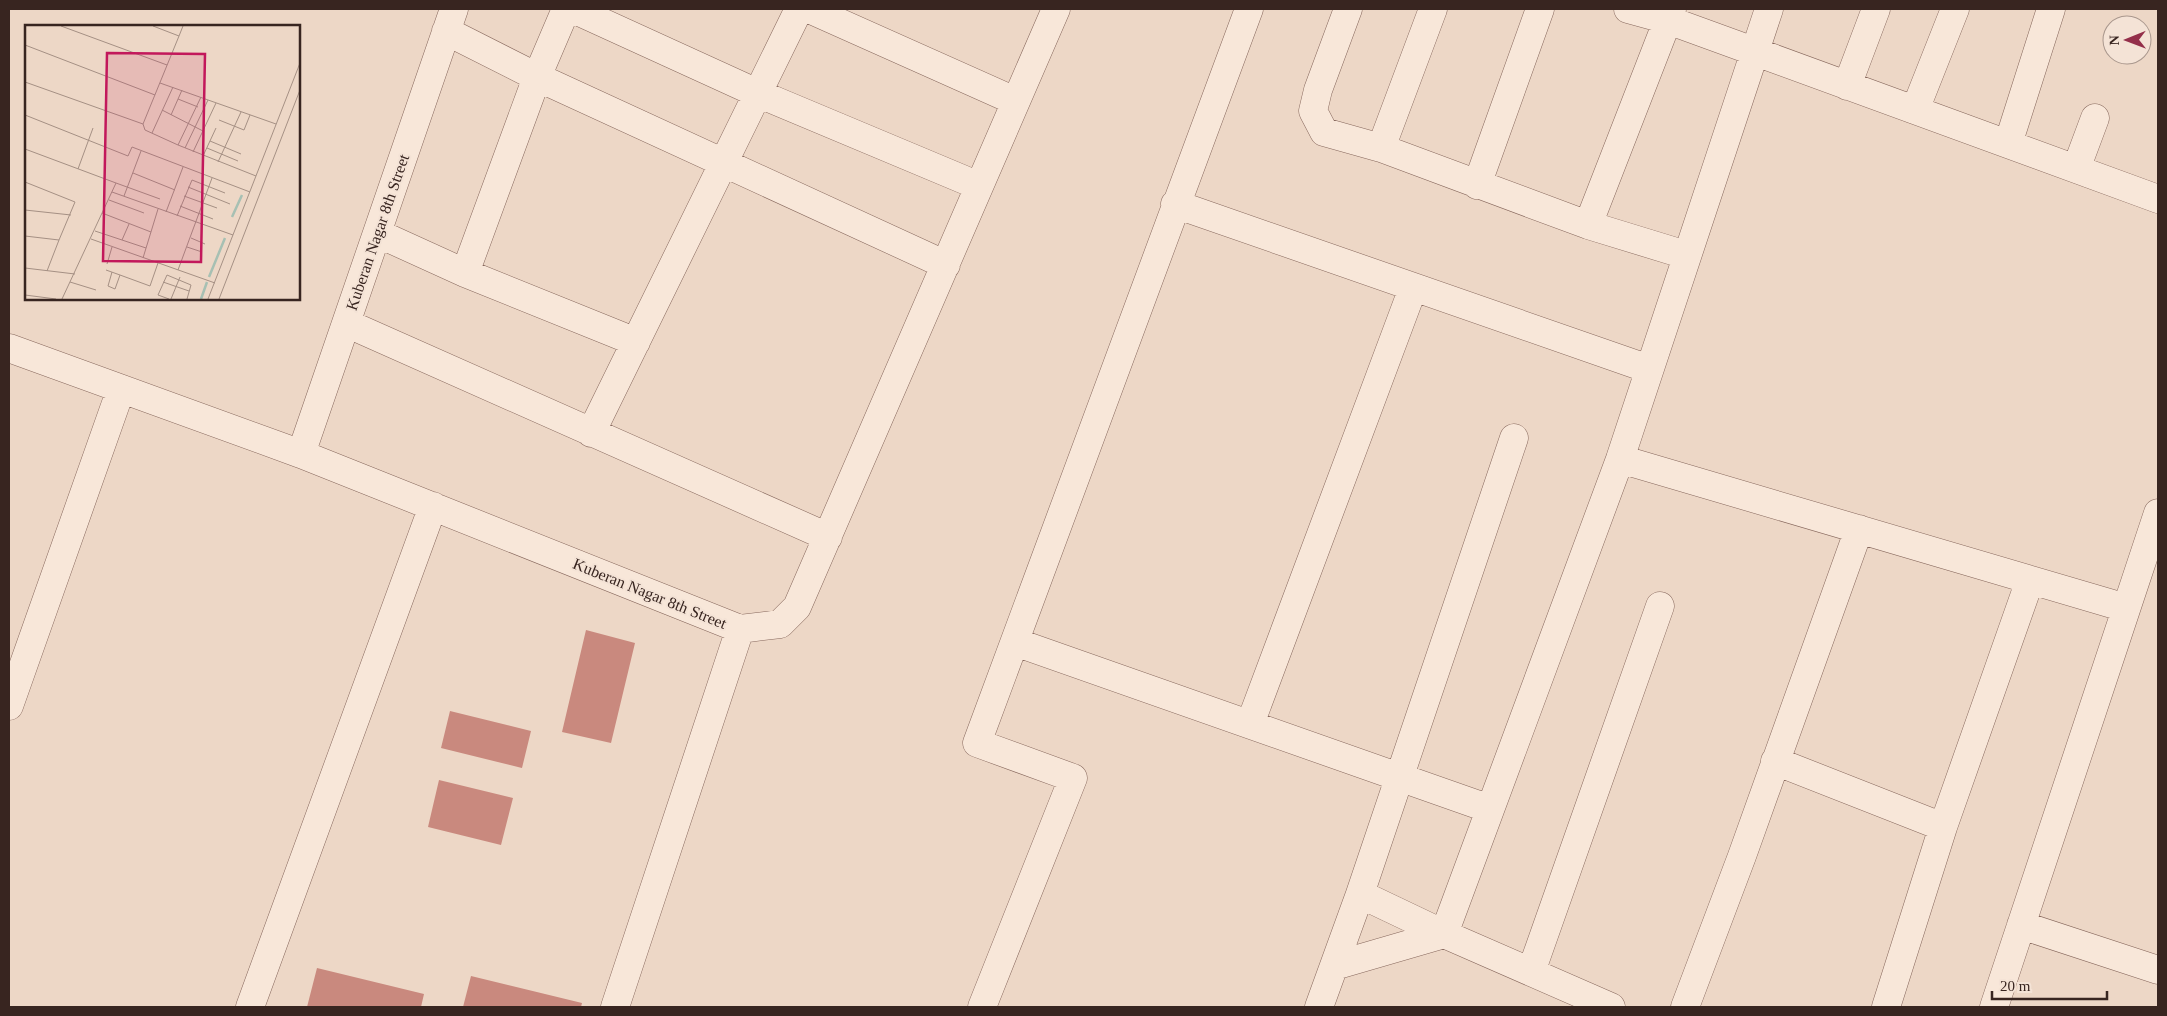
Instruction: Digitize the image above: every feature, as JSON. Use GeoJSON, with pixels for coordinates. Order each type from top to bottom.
{"type":"FeatureCollection","features":[{"type":"Feature","properties":{"kind":"street"},"geometry":{"type":"LineString","coordinates":[[466,272],[537,77],[566,9]]}},
{"type":"Feature","properties":{"kind":"street"},"geometry":{"type":"LineString","coordinates":[[574,9],[757,93],[979,186]]}},
{"type":"Feature","properties":{"kind":"street"},"geometry":{"type":"LineString","coordinates":[[591,433],[799,9]]}},
{"type":"Feature","properties":{"kind":"street"},"geometry":{"type":"LineString","coordinates":[[809,9],[1015,101]]}},
{"type":"Feature","properties":{"kind":"street"},"geometry":{"type":"LineString","coordinates":[[740,629],[780,624],[797,607],[1056,9]]}},
{"type":"Feature","properties":{"kind":"street"},"geometry":{"type":"LineString","coordinates":[[982,1007],[1073,778],[977,743],[1249,9]]}},
{"type":"Feature","properties":{"kind":"street"},"geometry":{"type":"LineString","coordinates":[[1348,9],[1318,90],[1313,111],[1324,132],[1381,148],[1588,225],[1686,255]]}},
{"type":"Feature","properties":{"kind":"street"},"geometry":{"type":"LineString","coordinates":[[1381,148],[1433,9]]}},
{"type":"Feature","properties":{"kind":"street"},"geometry":{"type":"LineString","coordinates":[[1477,185],[1540,9]]}},
{"type":"Feature","properties":{"kind":"street"},"geometry":{"type":"LineString","coordinates":[[1628,9],[1670,14],[1756,52],[2158,199]]}},
{"type":"Feature","properties":{"kind":"street"},"geometry":{"type":"LineString","coordinates":[[1444,934],[1620,459],[1769,9]]}},
{"type":"Feature","properties":{"kind":"street"},"geometry":{"type":"LineString","coordinates":[[1847,86],[1876,9]]}},
{"type":"Feature","properties":{"kind":"street"},"geometry":{"type":"LineString","coordinates":[[1916,110],[1955,9]]}},
{"type":"Feature","properties":{"kind":"street"},"geometry":{"type":"LineString","coordinates":[[2008,144],[2051,9]]}},
{"type":"Feature","properties":{"kind":"street"},"geometry":{"type":"LineString","coordinates":[[1588,225],[1670,14]]}},
{"type":"Feature","properties":{"kind":"street"},"geometry":{"type":"LineString","coordinates":[[450,20],[537,77],[946,265]]}},
{"type":"Feature","properties":{"kind":"street","name":"Kuberan Nagar 8th Street"},"geometry":{"type":"LineString","coordinates":[[301,454],[450,20]]}},
{"type":"Feature","properties":{"kind":"street"},"geometry":{"type":"LineString","coordinates":[[2076,169],[2095,118]]}},
{"type":"Feature","properties":{"kind":"street"},"geometry":{"type":"LineString","coordinates":[[1176,204],[1649,369]]}},
{"type":"Feature","properties":{"kind":"street"},"geometry":{"type":"LineString","coordinates":[[377,233],[636,342]]}},
{"type":"Feature","properties":{"kind":"street"},"geometry":{"type":"LineString","coordinates":[[1250,724],[1413,288]]}},
{"type":"Feature","properties":{"kind":"street"},"geometry":{"type":"LineString","coordinates":[[346,323],[828,537]]}},
{"type":"Feature","properties":{"kind":"street","name":"Kuberan Nagar 8th Street"},"geometry":{"type":"LineString","coordinates":[[9,348],[301,454],[740,629],[615,1007]]}},
{"type":"Feature","properties":{"kind":"street"},"geometry":{"type":"LineString","coordinates":[[9,706],[121,389]]}},
{"type":"Feature","properties":{"kind":"street"},"geometry":{"type":"LineString","coordinates":[[1319,1007],[1360,894],[1514,438]]}},
{"type":"Feature","properties":{"kind":"street"},"geometry":{"type":"LineString","coordinates":[[1620,459],[2126,608]]}},
{"type":"Feature","properties":{"kind":"street"},"geometry":{"type":"LineString","coordinates":[[250,1007],[433,506]]}},
{"type":"Feature","properties":{"kind":"street"},"geometry":{"type":"LineString","coordinates":[[1994,1007],[2158,513]]}},
{"type":"Feature","properties":{"kind":"street"},"geometry":{"type":"LineString","coordinates":[[1685,1007],[1742,856],[1859,529]]}},
{"type":"Feature","properties":{"kind":"street"},"geometry":{"type":"LineString","coordinates":[[1886,1007],[1943,827],[2030,580]]}},
{"type":"Feature","properties":{"kind":"street"},"geometry":{"type":"LineString","coordinates":[[1530,972],[1660,606]]}},
{"type":"Feature","properties":{"kind":"street"},"geometry":{"type":"LineString","coordinates":[[1014,642],[1490,809]]}},
{"type":"Feature","properties":{"kind":"street"},"geometry":{"type":"LineString","coordinates":[[1775,761],[1943,827]]}},
{"type":"Feature","properties":{"kind":"street"},"geometry":{"type":"LineString","coordinates":[[1360,894],[1444,934],[1611,1007]]}},
{"type":"Feature","properties":{"kind":"street"},"geometry":{"type":"LineString","coordinates":[[2021,925],[2158,970]]}},
{"type":"Feature","properties":{"kind":"street"},"geometry":{"type":"LineString","coordinates":[[1334,966],[1444,934]]}},
{"type":"Feature","properties":{"kind":"building"},"geometry":{"type":"Polygon","coordinates":[[[586,630],[635,643],[611,743],[562,732],[586,630]]]}},
{"type":"Feature","properties":{"kind":"building"},"geometry":{"type":"Polygon","coordinates":[[[450,711],[531,731],[522,768],[441,748],[450,711]]]}},
{"type":"Feature","properties":{"kind":"building"},"geometry":{"type":"Polygon","coordinates":[[[439,780],[513,798],[501,845],[428,827],[439,780]]]}},
{"type":"Feature","properties":{"kind":"building"},"geometry":{"type":"Polygon","coordinates":[[[317,968],[424,994],[421,1007],[307,1007],[317,968]]]}},
{"type":"Feature","properties":{"kind":"building"},"geometry":{"type":"Polygon","coordinates":[[[471,976],[582,1003],[581,1007],[463,1007],[471,976]]]}}]}
